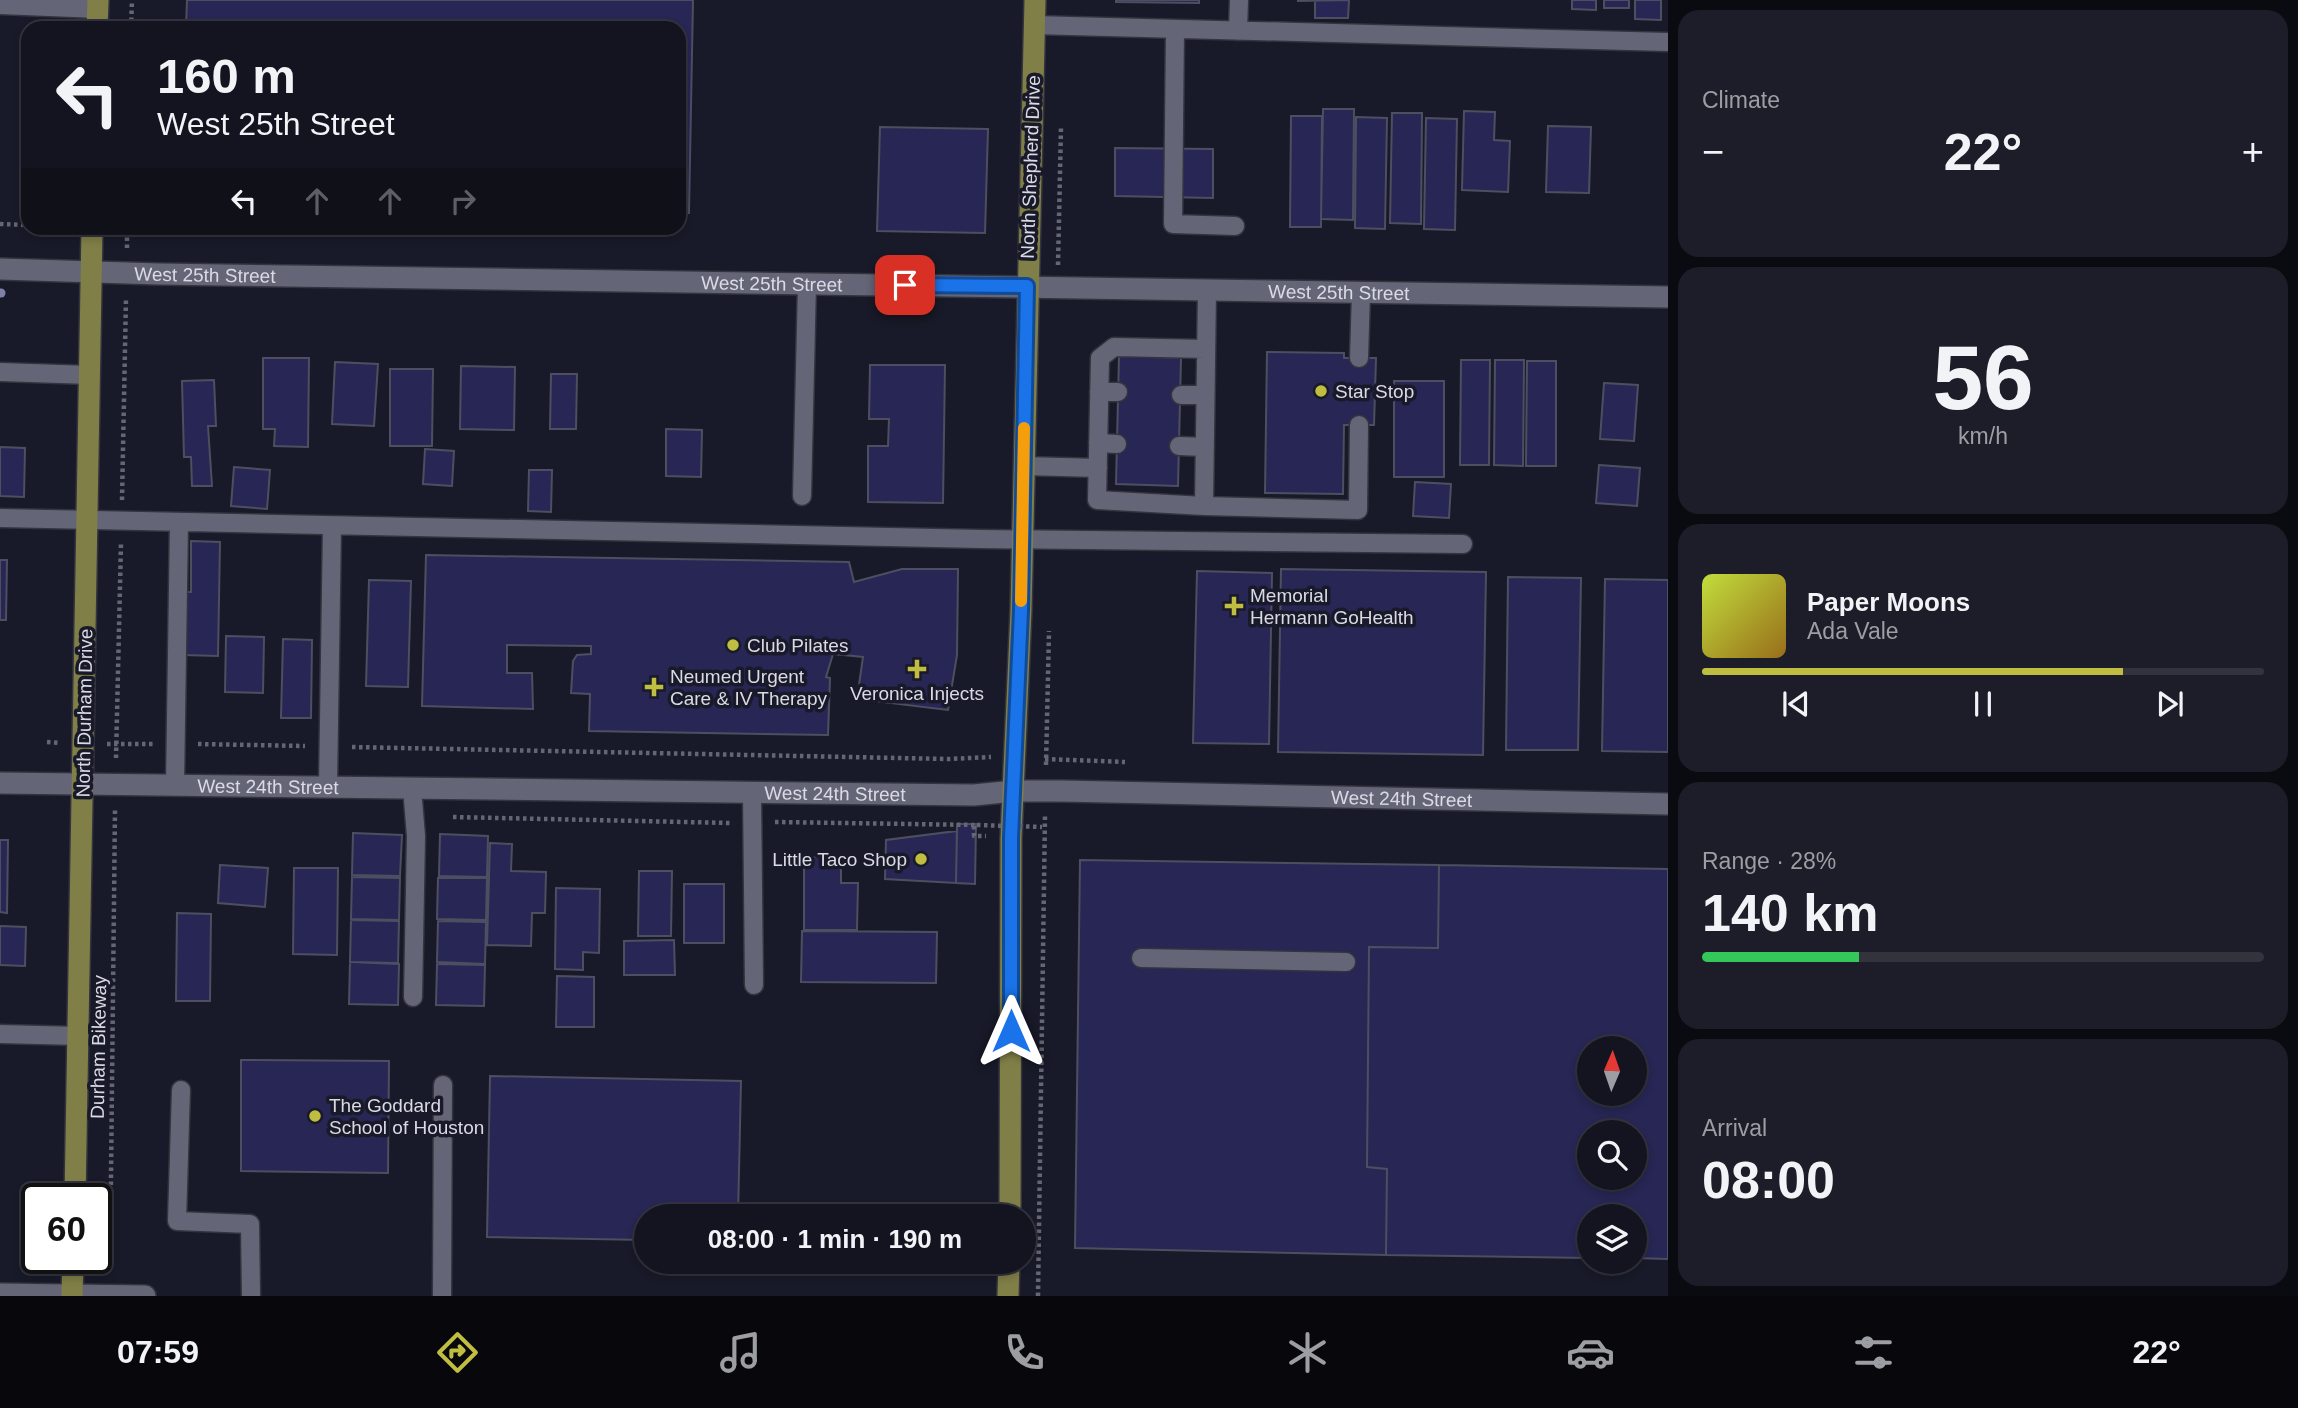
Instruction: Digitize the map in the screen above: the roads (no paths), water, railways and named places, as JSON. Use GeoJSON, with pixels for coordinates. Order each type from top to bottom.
{"type":"FeatureCollection","features":[{"type":"Feature","properties":{"kind":"main road","name":"North Shepherd Drive"},"geometry":{"type":"LineString","coordinates":[[1010,1204],[1011,838],[1022,539],[1035,0]]}},
{"type":"Feature","properties":{"kind":"main road","name":"North Durham Drive"},"geometry":{"type":"LineString","coordinates":[[75,1183],[92,235]]}},
{"type":"Feature","properties":{"kind":"main road"},"geometry":{"type":"LineString","coordinates":[[72,1296],[73,1274]]}},
{"type":"Feature","properties":{"kind":"main road"},"geometry":{"type":"LineString","coordinates":[[1008,1296],[1009,1274]]}},
{"type":"Feature","properties":{"kind":"street","name":"West 25th Street"},"geometry":{"type":"LineString","coordinates":[[0,269],[91,273],[1668,298]]}},
{"type":"Feature","properties":{"kind":"street","name":"West 24th Street"},"geometry":{"type":"LineString","coordinates":[[0,783],[974,795],[1014,792],[1668,804]]}},
{"type":"Feature","properties":{"kind":"street"},"geometry":{"type":"LineString","coordinates":[[0,1294],[145,1296]]}},
{"type":"Feature","properties":{"kind":"lane"},"geometry":{"type":"LineString","coordinates":[[1238,31],[1239,0]]}},
{"type":"Feature","properties":{"kind":"lane"},"geometry":{"type":"LineString","coordinates":[[0,5],[98,12]]}},
{"type":"Feature","properties":{"kind":"lane"},"geometry":{"type":"LineString","coordinates":[[1034,25],[1668,42]]}},
{"type":"Feature","properties":{"kind":"lane"},"geometry":{"type":"LineString","coordinates":[[1175,29],[1173,224],[1235,226]]}},
{"type":"Feature","properties":{"kind":"lane"},"geometry":{"type":"LineString","coordinates":[[802,496],[807,284]]}},
{"type":"Feature","properties":{"kind":"lane"},"geometry":{"type":"LineString","coordinates":[[1204,506],[1207,290]]}},
{"type":"Feature","properties":{"kind":"lane"},"geometry":{"type":"LineString","coordinates":[[1359,358],[1361,293]]}},
{"type":"Feature","properties":{"kind":"lane"},"geometry":{"type":"LineString","coordinates":[[1206,349],[1114,347],[1100,358],[1097,500],[1358,510],[1359,425]]}},
{"type":"Feature","properties":{"kind":"lane"},"geometry":{"type":"LineString","coordinates":[[0,372],[90,375]]}},
{"type":"Feature","properties":{"kind":"lane"},"geometry":{"type":"LineString","coordinates":[[1099,392],[1118,392]]}},
{"type":"Feature","properties":{"kind":"lane"},"geometry":{"type":"LineString","coordinates":[[1181,395],[1205,395]]}},
{"type":"Feature","properties":{"kind":"lane"},"geometry":{"type":"LineString","coordinates":[[1098,443],[1117,444]]}},
{"type":"Feature","properties":{"kind":"lane"},"geometry":{"type":"LineString","coordinates":[[1179,446],[1205,447]]}},
{"type":"Feature","properties":{"kind":"lane"},"geometry":{"type":"LineString","coordinates":[[1024,466],[1098,468]]}},
{"type":"Feature","properties":{"kind":"lane"},"geometry":{"type":"LineString","coordinates":[[0,518],[1022,539],[1463,544]]}},
{"type":"Feature","properties":{"kind":"lane"},"geometry":{"type":"LineString","coordinates":[[176,785],[179,522]]}},
{"type":"Feature","properties":{"kind":"lane"},"geometry":{"type":"LineString","coordinates":[[328,787],[332,526]]}},
{"type":"Feature","properties":{"kind":"lane"},"geometry":{"type":"LineString","coordinates":[[411,788],[416,836],[413,997]]}},
{"type":"Feature","properties":{"kind":"lane"},"geometry":{"type":"LineString","coordinates":[[752,792],[754,985]]}},
{"type":"Feature","properties":{"kind":"lane"},"geometry":{"type":"LineString","coordinates":[[1141,958],[1346,962]]}},
{"type":"Feature","properties":{"kind":"lane"},"geometry":{"type":"LineString","coordinates":[[0,1034],[79,1036]]}},
{"type":"Feature","properties":{"kind":"lane"},"geometry":{"type":"LineString","coordinates":[[442,1296],[443,1085]]}},
{"type":"Feature","properties":{"kind":"lane"},"geometry":{"type":"LineString","coordinates":[[181,1090],[177,1221],[250,1224],[251,1296]]}},
{"type":"Feature","properties":{"kind":"place","name":"Star Stop"},"geometry":{"type":"Point","coordinates":[1321,391]}},
{"type":"Feature","properties":{"kind":"place","name":"Memorial Hermann GoHealth"},"geometry":{"type":"Point","coordinates":[1234,606]}},
{"type":"Feature","properties":{"kind":"place","name":"Club Pilates"},"geometry":{"type":"Point","coordinates":[733,645]}},
{"type":"Feature","properties":{"kind":"place","name":"Veronica Injects"},"geometry":{"type":"Point","coordinates":[917,669]}},
{"type":"Feature","properties":{"kind":"place","name":"Neumed Urgent Care & IV Therapy"},"geometry":{"type":"Point","coordinates":[654,687]}},
{"type":"Feature","properties":{"kind":"place","name":"Little Taco Shop"},"geometry":{"type":"Point","coordinates":[921,859]}},
{"type":"Feature","properties":{"kind":"place","name":"The Goddard School of Houston"},"geometry":{"type":"Point","coordinates":[315,1116]}}]}
